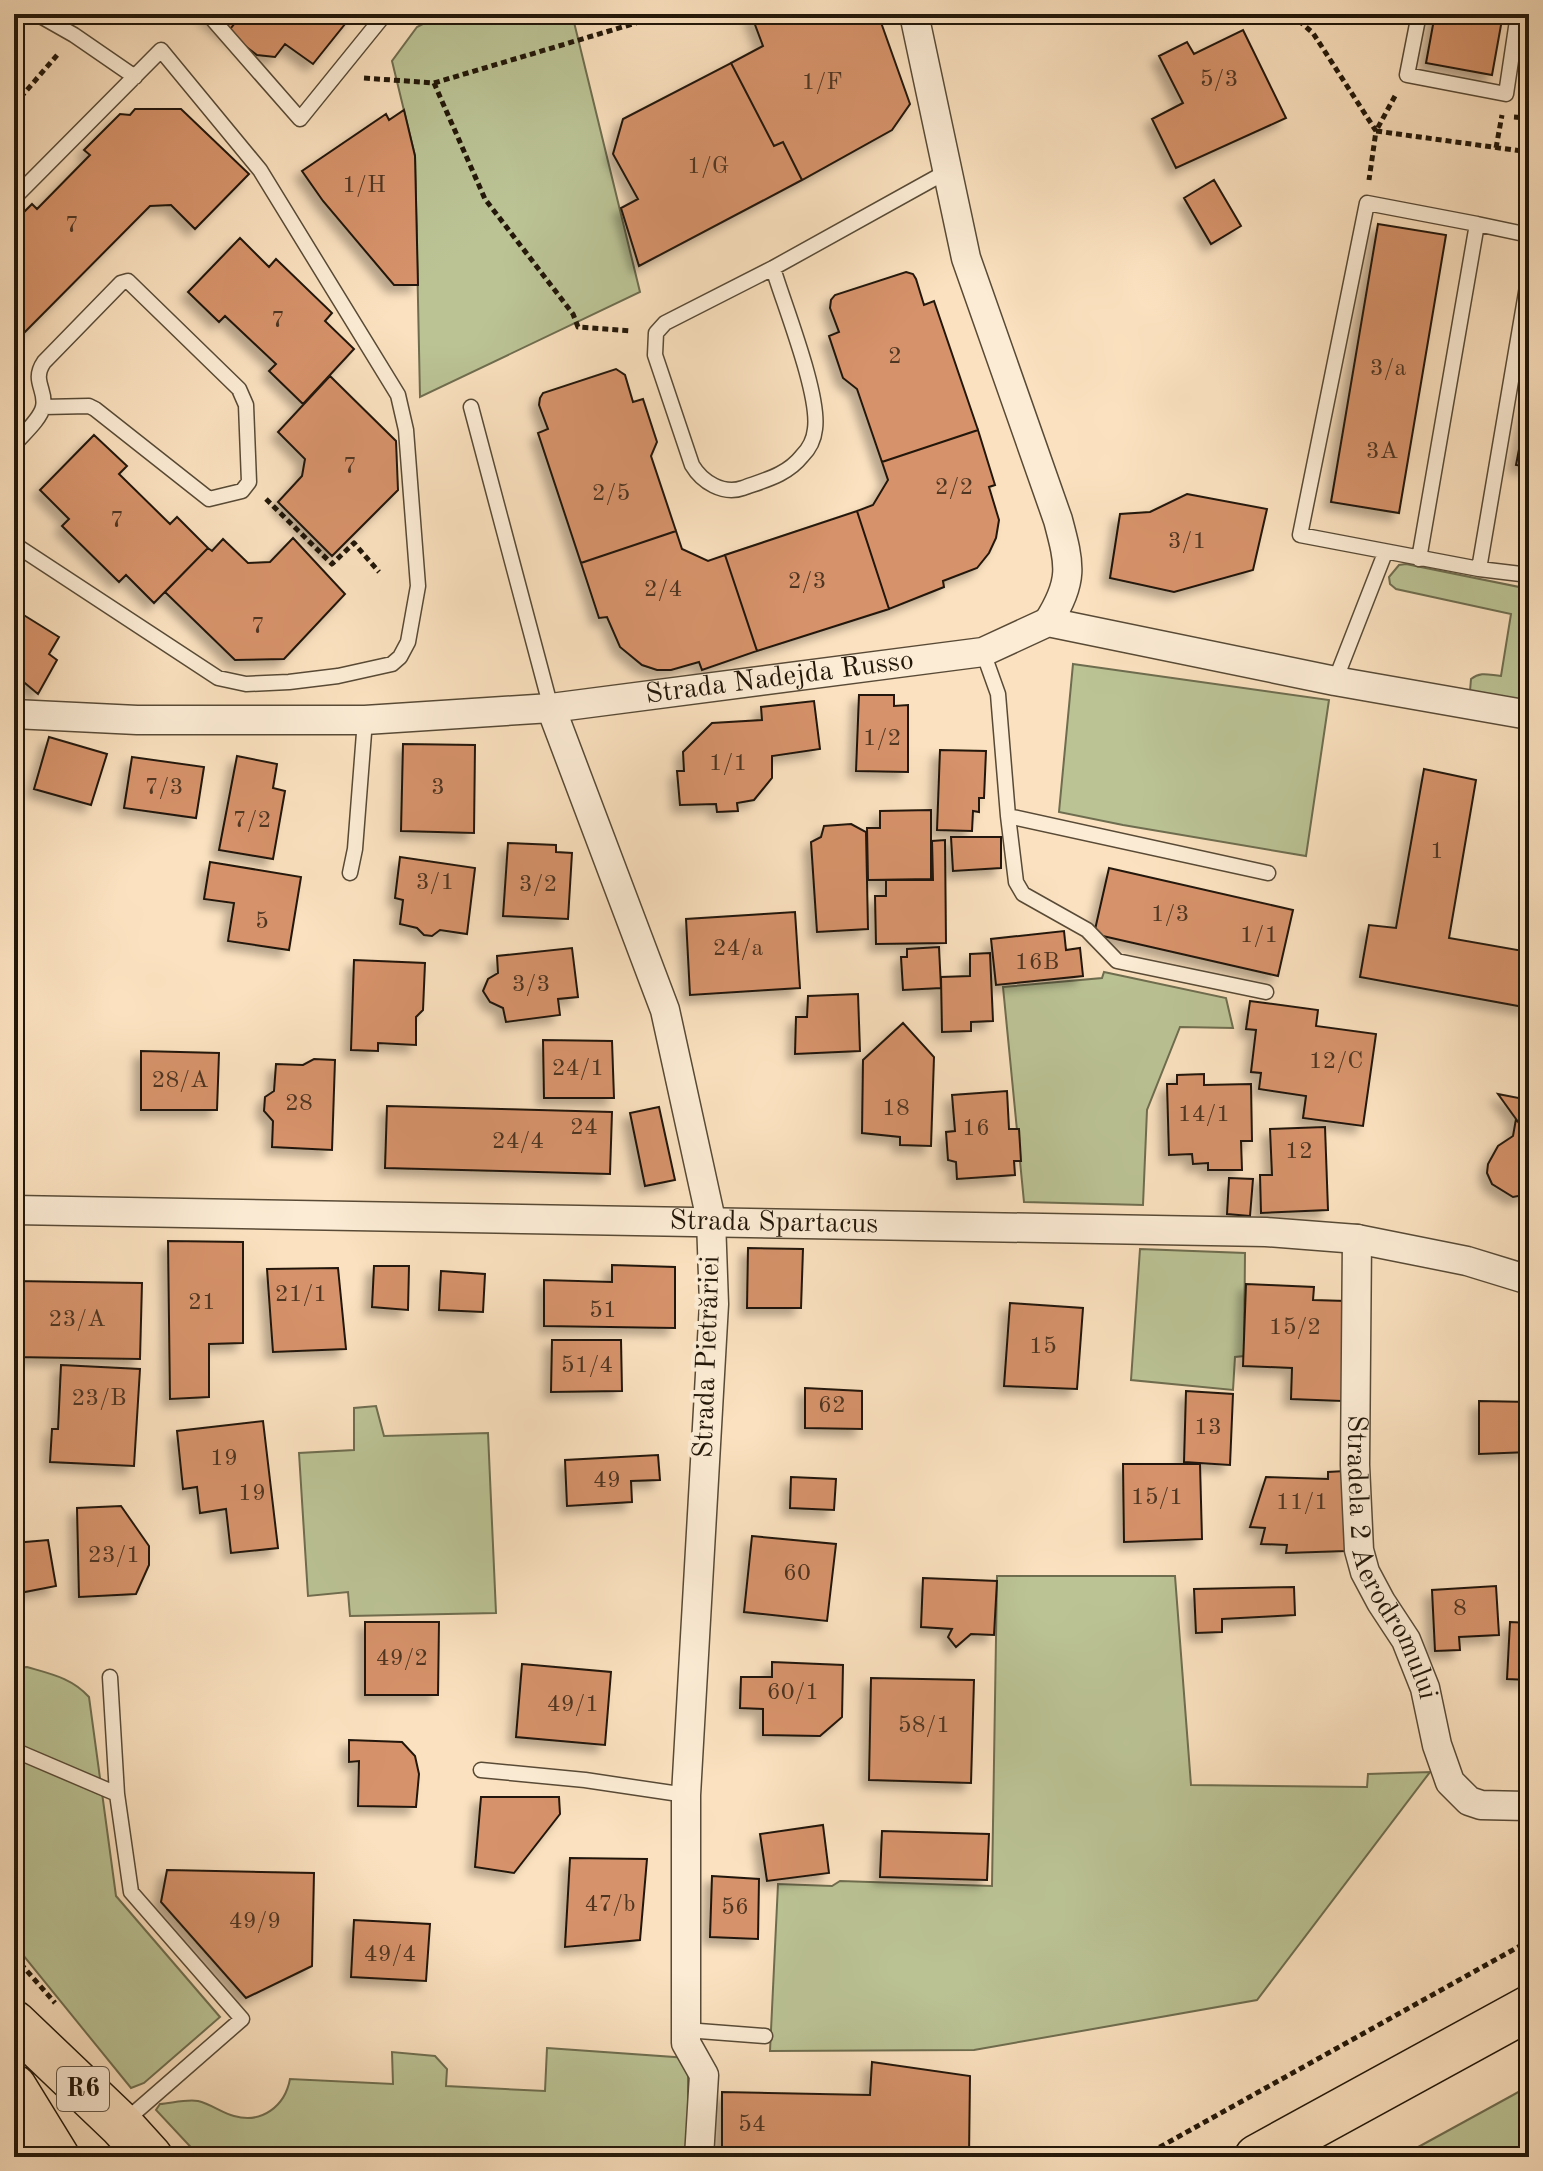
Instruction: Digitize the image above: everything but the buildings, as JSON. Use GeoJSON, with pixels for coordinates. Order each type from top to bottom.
{"type":"FeatureCollection","features":[{"type":"Feature","properties":{"kind":"main road"},"geometry":{"type":"LineString","coordinates":[[1257,2157],[1529,2008]]}},
{"type":"Feature","properties":{"kind":"main road","name":"R6"},"geometry":{"type":"LineString","coordinates":[[14,2023],[121,2125],[150,2157]]}},
{"type":"Feature","properties":{"kind":"main road","name":"R6"},"geometry":{"type":"LineString","coordinates":[[14,2087],[57,2157]]}},
{"type":"Feature","properties":{"kind":"street"},"geometry":{"type":"LineString","coordinates":[[914,14],[966,258],[1066,548],[1069,574],[1063,598],[1048,622],[1335,681],[1529,715]]}},
{"type":"Feature","properties":{"kind":"street","name":"Strada Nadejda Russo"},"geometry":{"type":"LineString","coordinates":[[14,714],[137,720],[365,720],[551,708],[983,652],[1048,622]]}},
{"type":"Feature","properties":{"kind":"street","name":"Strada Pietrăriei"},"geometry":{"type":"LineString","coordinates":[[551,708],[665,1010],[711,1220],[714,1304],[686,1795],[686,2043],[704,2075],[699,2157]]}},
{"type":"Feature","properties":{"kind":"street","name":"Strada Spartacus"},"geometry":{"type":"LineString","coordinates":[[14,1210],[1266,1232],[1357,1239],[1467,1261],[1529,1280]]}},
{"type":"Feature","properties":{"kind":"street","name":"Stradela 2 Aerodromului"},"geometry":{"type":"LineString","coordinates":[[1357,1239],[1355,1465],[1359,1550],[1365,1572],[1406,1640],[1425,1688],[1437,1745],[1450,1782],[1469,1801],[1481,1805],[1529,1806]]}},
{"type":"Feature","properties":{"kind":"lane"},"geometry":{"type":"LineString","coordinates":[[37,14],[135,77]]}},
{"type":"Feature","properties":{"kind":"lane"},"geometry":{"type":"LineString","coordinates":[[208,14],[300,119],[385,14]]}},
{"type":"Feature","properties":{"kind":"lane"},"geometry":{"type":"LineString","coordinates":[[1419,14],[1407,75],[1506,94],[1518,14]]}},
{"type":"Feature","properties":{"kind":"lane"},"geometry":{"type":"LineString","coordinates":[[14,198],[161,50],[260,170],[398,395],[406,430],[418,586],[408,642],[392,664],[338,676],[246,684],[218,678],[14,544]]}},
{"type":"Feature","properties":{"kind":"lane"},"geometry":{"type":"LineString","coordinates":[[773,268],[808,380],[816,414],[815,428],[808,449],[792,467],[778,476],[737,490],[719,488],[698,475],[692,465],[655,355],[656,333],[665,323],[773,268],[946,172]]}},
{"type":"Feature","properties":{"kind":"lane"},"geometry":{"type":"LineString","coordinates":[[1529,235],[1367,203],[1300,535],[1419,559],[1529,575]]}},
{"type":"Feature","properties":{"kind":"lane"},"geometry":{"type":"LineString","coordinates":[[1419,559],[1477,224]]}},
{"type":"Feature","properties":{"kind":"lane"},"geometry":{"type":"LineString","coordinates":[[1479,569],[1529,275]]}},
{"type":"Feature","properties":{"kind":"lane"},"geometry":{"type":"LineString","coordinates":[[14,445],[43,407],[38,374],[44,362],[121,283],[128,281],[239,389],[246,405],[249,482],[242,491],[209,499],[95,409],[89,406],[43,407]]}},
{"type":"Feature","properties":{"kind":"lane"},"geometry":{"type":"LineString","coordinates":[[471,407],[551,708]]}},
{"type":"Feature","properties":{"kind":"lane"},"geometry":{"type":"LineString","coordinates":[[1335,681],[1385,553]]}},
{"type":"Feature","properties":{"kind":"lane"},"geometry":{"type":"LineString","coordinates":[[983,652],[998,694],[1016,882],[1023,894],[1087,930],[1117,961],[1266,992]]}},
{"type":"Feature","properties":{"kind":"lane"},"geometry":{"type":"LineString","coordinates":[[350,873],[355,849],[365,720]]}},
{"type":"Feature","properties":{"kind":"lane"},"geometry":{"type":"LineString","coordinates":[[1008,816],[1268,873]]}},
{"type":"Feature","properties":{"kind":"lane"},"geometry":{"type":"LineString","coordinates":[[110,1677],[117,1794],[131,1892],[242,2019],[121,2125]]}},
{"type":"Feature","properties":{"kind":"lane"},"geometry":{"type":"LineString","coordinates":[[14,1750],[117,1794]]}},
{"type":"Feature","properties":{"kind":"lane"},"geometry":{"type":"LineString","coordinates":[[481,1770],[585,1780],[686,1795]]}},
{"type":"Feature","properties":{"kind":"lane"},"geometry":{"type":"LineString","coordinates":[[686,2030],[765,2036]]}},
{"type":"Feature","properties":{"kind":"path"},"geometry":{"type":"LineString","coordinates":[[1291,14],[1313,33],[1376,131],[1529,152]]}},
{"type":"Feature","properties":{"kind":"path"},"geometry":{"type":"LineString","coordinates":[[335,76],[434,83],[660,15]]}},
{"type":"Feature","properties":{"kind":"path"},"geometry":{"type":"LineString","coordinates":[[14,105],[74,35]]}},
{"type":"Feature","properties":{"kind":"path"},"geometry":{"type":"LineString","coordinates":[[1367,203],[1376,131],[1407,75]]}},
{"type":"Feature","properties":{"kind":"path"},"geometry":{"type":"LineString","coordinates":[[434,83],[485,199],[573,314],[578,327],[656,333]]}},
{"type":"Feature","properties":{"kind":"path"},"geometry":{"type":"LineString","coordinates":[[249,482],[332,564],[354,543],[379,572]]}},
{"type":"Feature","properties":{"kind":"path"},"geometry":{"type":"LineString","coordinates":[[1142,2157],[1529,1941]]}},
{"type":"Feature","properties":{"kind":"green space"},"geometry":{"type":"Polygon","coordinates":[[[442,14],[572,14],[640,292],[420,397],[415,156],[392,61],[417,27],[442,14]]]}},
{"type":"Feature","properties":{"kind":"green space"},"geometry":{"type":"Polygon","coordinates":[[[1399,565],[1529,589],[1529,707],[1470,691],[1471,679],[1478,675],[1501,676],[1511,614],[1396,589],[1390,584],[1389,577],[1399,565]]]}},
{"type":"Feature","properties":{"kind":"green space"},"geometry":{"type":"Polygon","coordinates":[[[1073,664],[1329,700],[1306,856],[1059,812],[1073,664]]]}},
{"type":"Feature","properties":{"kind":"green space"},"geometry":{"type":"Polygon","coordinates":[[[1104,972],[1226,998],[1233,1028],[1180,1027],[1147,1110],[1143,1205],[1024,1202],[1003,987],[1102,978],[1104,972]]]}},
{"type":"Feature","properties":{"kind":"green space"},"geometry":{"type":"Polygon","coordinates":[[[1140,1249],[1245,1253],[1244,1356],[1235,1357],[1233,1390],[1131,1380],[1140,1249]]]}},
{"type":"Feature","properties":{"kind":"green space"},"geometry":{"type":"Polygon","coordinates":[[[376,1406],[384,1436],[488,1433],[496,1613],[350,1616],[348,1592],[308,1596],[299,1453],[354,1450],[354,1408],[376,1406]]]}},
{"type":"Feature","properties":{"kind":"green space"},"geometry":{"type":"Polygon","coordinates":[[[997,1576],[1175,1576],[1191,1785],[1367,1787],[1368,1774],[1430,1772],[1257,2000],[974,2050],[770,2051],[778,1884],[832,1886],[840,1881],[992,1886],[997,1576]]]}},
{"type":"Feature","properties":{"kind":"green space"},"geometry":{"type":"Polygon","coordinates":[[[27,1667],[68,1681],[89,1697],[116,1896],[220,2017],[144,2083],[131,2088],[14,1944],[14,1668],[27,1667]]]}},
{"type":"Feature","properties":{"kind":"green space"},"geometry":{"type":"Polygon","coordinates":[[[547,2048],[688,2058],[688,2157],[200,2157],[156,2110],[160,2104],[194,2101],[234,2116],[254,2117],[271,2111],[277,2105],[290,2079],[393,2084],[392,2052],[435,2056],[447,2069],[446,2086],[545,2091],[547,2048]]]}},
{"type":"Feature","properties":{"kind":"green space"},"geometry":{"type":"Polygon","coordinates":[[[1529,2086],[1529,2157],[1400,2157],[1513,2095],[1529,2086]]]}}]}
